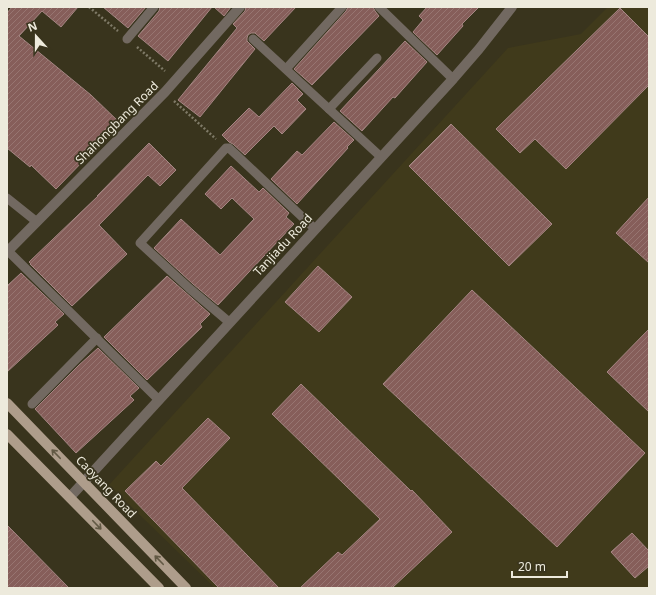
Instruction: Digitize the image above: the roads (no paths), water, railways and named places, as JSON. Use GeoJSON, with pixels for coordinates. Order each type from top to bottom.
{"type":"FeatureCollection","features":[{"type":"Feature","properties":{"kind":"main road","name":"Caoyang Road"},"geometry":{"type":"LineString","coordinates":[[7,404],[186,588]]}},
{"type":"Feature","properties":{"kind":"main road"},"geometry":{"type":"LineString","coordinates":[[7,434],[159,588]]}},
{"type":"Feature","properties":{"kind":"street","name":"Shahongbang Road"},"geometry":{"type":"LineString","coordinates":[[8,251],[165,92],[240,7]]}},
{"type":"Feature","properties":{"kind":"street","name":"Tanjiadu Road"},"geometry":{"type":"LineString","coordinates":[[70,497],[453,78],[479,49],[512,7]]}},
{"type":"Feature","properties":{"kind":"lane"},"geometry":{"type":"LineString","coordinates":[[127,39],[154,7]]}},
{"type":"Feature","properties":{"kind":"lane"},"geometry":{"type":"LineString","coordinates":[[286,70],[342,7]]}},
{"type":"Feature","properties":{"kind":"lane"},"geometry":{"type":"LineString","coordinates":[[379,7],[453,78]]}},
{"type":"Feature","properties":{"kind":"lane"},"geometry":{"type":"LineString","coordinates":[[253,39],[381,157]]}},
{"type":"Feature","properties":{"kind":"lane"},"geometry":{"type":"LineString","coordinates":[[329,109],[377,58]]}},
{"type":"Feature","properties":{"kind":"lane"},"geometry":{"type":"LineString","coordinates":[[229,322],[140,243],[226,148],[229,148],[315,229]]}},
{"type":"Feature","properties":{"kind":"lane"},"geometry":{"type":"LineString","coordinates":[[7,198],[37,222]]}},
{"type":"Feature","properties":{"kind":"lane"},"geometry":{"type":"LineString","coordinates":[[8,251],[159,400]]}},
{"type":"Feature","properties":{"kind":"lane"},"geometry":{"type":"LineString","coordinates":[[32,404],[97,338]]}}]}
